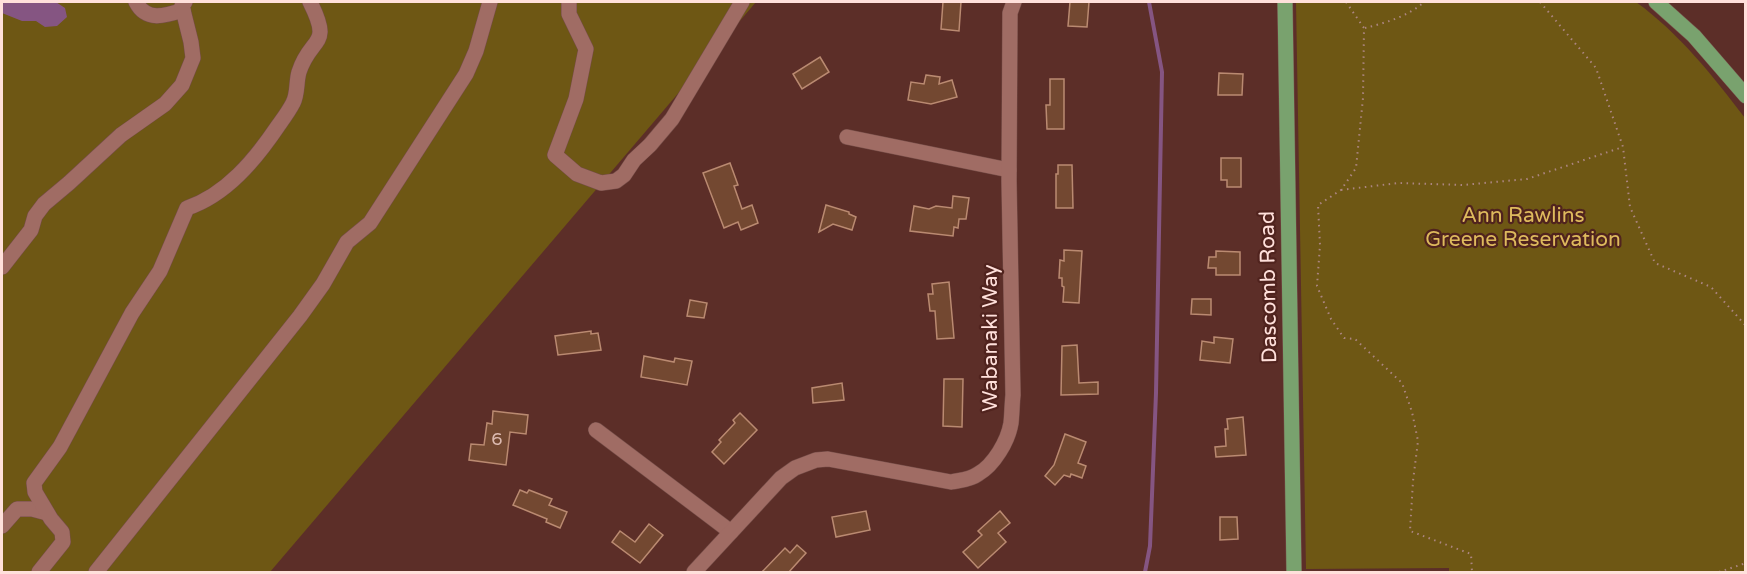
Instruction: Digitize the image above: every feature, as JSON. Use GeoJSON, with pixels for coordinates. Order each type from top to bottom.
{"type":"FeatureCollection","features":[{"type":"Feature","properties":{"kind":"main road","name":"Dascomb Road"},"geometry":{"type":"LineString","coordinates":[[1285,2],[1294,573]]}},
{"type":"Feature","properties":{"kind":"main road"},"geometry":{"type":"LineString","coordinates":[[1656,2],[1694,36],[1746,96]]}},
{"type":"Feature","properties":{"kind":"street"},"geometry":{"type":"LineString","coordinates":[[2,267],[31,230],[34,216],[44,204],[121,135],[165,104],[182,85],[193,58],[184,6],[158,17],[147,14],[136,2]]}},
{"type":"Feature","properties":{"kind":"street"},"geometry":{"type":"LineString","coordinates":[[5,521],[60,447],[132,313],[160,271],[187,208],[210,198],[243,171],[294,102],[300,70],[318,42],[321,31],[310,2]]}},
{"type":"Feature","properties":{"kind":"street"},"geometry":{"type":"LineString","coordinates":[[96,573],[300,316],[323,284],[347,242],[370,223],[466,74],[484,27],[490,2]]}},
{"type":"Feature","properties":{"kind":"street"},"geometry":{"type":"LineString","coordinates":[[569,2],[569,14],[586,49],[576,99],[555,156],[577,174],[601,183],[616,181],[624,176],[634,160],[650,146],[672,119],[742,2]]}},
{"type":"Feature","properties":{"kind":"street","name":"Wabanaki Way"},"geometry":{"type":"LineString","coordinates":[[694,573],[781,478],[795,468],[816,460],[843,460],[951,482],[979,474],[1004,444],[1011,425],[1012,405],[1009,170],[1010,13],[1014,2]]}},
{"type":"Feature","properties":{"kind":"street"},"geometry":{"type":"LineString","coordinates":[[847,137],[1009,170]]}},
{"type":"Feature","properties":{"kind":"street"},"geometry":{"type":"LineString","coordinates":[[596,430],[731,532]]}},
{"type":"Feature","properties":{"kind":"street"},"geometry":{"type":"LineString","coordinates":[[34,483],[36,492],[48,513],[63,532],[63,542],[39,573]]}},
{"type":"Feature","properties":{"kind":"street"},"geometry":{"type":"LineString","coordinates":[[5,521],[16,509],[24,508],[48,513]]}},
{"type":"Feature","properties":{"kind":"path"},"geometry":{"type":"LineString","coordinates":[[1346,2],[1364,28],[1363,98],[1356,168],[1341,190],[1318,206],[1320,245],[1317,286],[1331,319],[1344,338],[1355,339],[1402,383],[1412,412],[1418,441],[1410,531],[1472,554],[1472,573]]}},
{"type":"Feature","properties":{"kind":"path"},"geometry":{"type":"LineString","coordinates":[[1364,28],[1417,9],[1424,2]]}},
{"type":"Feature","properties":{"kind":"path"},"geometry":{"type":"LineString","coordinates":[[1540,2],[1596,68],[1623,147],[1630,207],[1655,263],[1711,287],[1746,326]]}},
{"type":"Feature","properties":{"kind":"path"},"geometry":{"type":"LineString","coordinates":[[1341,190],[1398,183],[1462,185],[1527,179],[1623,147]]}},
{"type":"Feature","properties":{"kind":"path"},"geometry":{"type":"LineString","coordinates":[[1719,573],[1746,563]]}},
{"type":"Feature","properties":{"kind":"green space"},"geometry":{"type":"Polygon","coordinates":[[[2,2],[756,2],[270,572],[2,572],[2,2]]]}},
{"type":"Feature","properties":{"kind":"green space","name":"Ann Rawlins Greene Reservation"},"geometry":{"type":"Polygon","coordinates":[[[1296,2],[1636,2],[1681,41],[1733,102],[1745,118],[1745,572],[1449,572],[1449,568],[1306,569],[1296,2]]]}},
{"type":"Feature","properties":{"kind":"shaded area"},"geometry":{"type":"Polygon","coordinates":[[[2,2],[56,2],[65,8],[67,17],[57,26],[45,27],[36,21],[22,21],[2,13],[2,2]]]}},
{"type":"Feature","properties":{"kind":"building"},"geometry":{"type":"Polygon","coordinates":[[[943,2],[961,2],[959,31],[941,29],[943,2]]]}},
{"type":"Feature","properties":{"kind":"building"},"geometry":{"type":"Polygon","coordinates":[[[1070,2],[1089,2],[1087,27],[1068,26],[1070,2]]]}},
{"type":"Feature","properties":{"kind":"building"},"geometry":{"type":"Polygon","coordinates":[[[820,57],[829,72],[802,89],[793,74],[820,57]]]}},
{"type":"Feature","properties":{"kind":"building"},"geometry":{"type":"Polygon","coordinates":[[[1219,73],[1243,74],[1242,95],[1218,95],[1219,73]]]}},
{"type":"Feature","properties":{"kind":"building"},"geometry":{"type":"Polygon","coordinates":[[[926,75],[940,77],[939,84],[952,80],[957,97],[931,104],[908,100],[911,82],[924,84],[926,75]]]}},
{"type":"Feature","properties":{"kind":"building"},"geometry":{"type":"Polygon","coordinates":[[[1050,79],[1064,79],[1064,129],[1047,129],[1046,105],[1050,105],[1050,79]]]}},
{"type":"Feature","properties":{"kind":"building"},"geometry":{"type":"Polygon","coordinates":[[[1221,158],[1241,158],[1241,187],[1227,187],[1227,180],[1221,180],[1221,158]]]}},
{"type":"Feature","properties":{"kind":"building"},"geometry":{"type":"Polygon","coordinates":[[[730,163],[738,185],[734,186],[742,209],[752,205],[758,223],[741,230],[738,222],[724,228],[703,173],[730,163]]]}},
{"type":"Feature","properties":{"kind":"building"},"geometry":{"type":"Polygon","coordinates":[[[1058,165],[1072,165],[1073,208],[1056,208],[1058,165]]]}},
{"type":"Feature","properties":{"kind":"building"},"geometry":{"type":"Polygon","coordinates":[[[953,196],[969,198],[966,219],[959,219],[958,228],[954,227],[953,236],[910,231],[914,206],[929,209],[936,206],[952,208],[953,196]]]}},
{"type":"Feature","properties":{"kind":"building"},"geometry":{"type":"Polygon","coordinates":[[[826,205],[849,212],[856,217],[852,230],[833,224],[819,232],[826,205]]]}},
{"type":"Feature","properties":{"kind":"building"},"geometry":{"type":"Polygon","coordinates":[[[1064,250],[1082,251],[1079,303],[1063,302],[1064,287],[1062,278],[1059,278],[1060,260],[1064,261],[1064,250]]]}},
{"type":"Feature","properties":{"kind":"building"},"geometry":{"type":"Polygon","coordinates":[[[1216,251],[1240,252],[1240,275],[1216,275],[1216,268],[1208,268],[1209,257],[1216,257],[1216,251]]]}},
{"type":"Feature","properties":{"kind":"building"},"geometry":{"type":"Polygon","coordinates":[[[949,282],[954,338],[937,339],[935,311],[930,311],[928,294],[933,294],[932,284],[949,282]]]}},
{"type":"Feature","properties":{"kind":"building"},"geometry":{"type":"Polygon","coordinates":[[[1192,299],[1211,299],[1211,315],[1191,314],[1192,299]]]}},
{"type":"Feature","properties":{"kind":"building"},"geometry":{"type":"Polygon","coordinates":[[[690,300],[707,303],[704,318],[687,316],[690,300]]]}},
{"type":"Feature","properties":{"kind":"building"},"geometry":{"type":"Polygon","coordinates":[[[591,331],[591,334],[598,333],[601,350],[558,355],[555,336],[591,331]]]}},
{"type":"Feature","properties":{"kind":"building"},"geometry":{"type":"Polygon","coordinates":[[[1214,337],[1233,339],[1230,363],[1200,360],[1202,341],[1214,343],[1214,337]]]}},
{"type":"Feature","properties":{"kind":"building"},"geometry":{"type":"Polygon","coordinates":[[[1077,345],[1079,383],[1098,382],[1098,394],[1061,395],[1062,346],[1077,345]]]}},
{"type":"Feature","properties":{"kind":"building"},"geometry":{"type":"Polygon","coordinates":[[[644,356],[674,362],[675,358],[692,361],[687,385],[641,377],[644,356]]]}},
{"type":"Feature","properties":{"kind":"building"},"geometry":{"type":"Polygon","coordinates":[[[944,379],[963,379],[962,427],[943,426],[944,379]]]}},
{"type":"Feature","properties":{"kind":"building"},"geometry":{"type":"Polygon","coordinates":[[[842,383],[844,400],[813,403],[812,388],[842,383]]]}},
{"type":"Feature","properties":{"kind":"building"},"geometry":{"type":"Polygon","coordinates":[[[493,411],[528,415],[526,434],[510,432],[506,465],[469,460],[471,444],[484,445],[487,423],[492,424],[493,411]]]}},
{"type":"Feature","properties":{"kind":"building"},"geometry":{"type":"Polygon","coordinates":[[[740,413],[757,430],[724,464],[712,452],[740,413]]]}},
{"type":"Feature","properties":{"kind":"building"},"geometry":{"type":"Polygon","coordinates":[[[1243,417],[1246,455],[1216,457],[1215,447],[1226,446],[1227,419],[1243,417]]]}},
{"type":"Feature","properties":{"kind":"building"},"geometry":{"type":"Polygon","coordinates":[[[1065,434],[1086,442],[1078,463],[1086,466],[1082,478],[1071,474],[1070,477],[1064,475],[1055,485],[1045,476],[1054,465],[1065,434]]]}},
{"type":"Feature","properties":{"kind":"building"},"geometry":{"type":"Polygon","coordinates":[[[520,490],[527,493],[529,490],[552,499],[549,505],[567,512],[560,528],[546,522],[547,519],[513,505],[520,490]]]}},
{"type":"Feature","properties":{"kind":"building"},"geometry":{"type":"Polygon","coordinates":[[[866,511],[870,530],[836,537],[832,517],[866,511]]]}},
{"type":"Feature","properties":{"kind":"building"},"geometry":{"type":"Polygon","coordinates":[[[1000,511],[1010,523],[998,533],[1006,542],[978,568],[963,552],[982,535],[978,531],[1000,511]]]}},
{"type":"Feature","properties":{"kind":"building"},"geometry":{"type":"Polygon","coordinates":[[[1220,517],[1237,517],[1238,539],[1220,540],[1220,517]]]}},
{"type":"Feature","properties":{"kind":"building"},"geometry":{"type":"Polygon","coordinates":[[[649,524],[663,535],[640,563],[612,542],[620,531],[635,542],[649,524]]]}},
{"type":"Feature","properties":{"kind":"building"},"geometry":{"type":"Polygon","coordinates":[[[797,545],[806,553],[788,573],[761,573],[785,548],[790,553],[797,545]]]}},
{"type":"Feature","properties":{"kind":"waterway"},"geometry":{"type":"LineString","coordinates":[[1145,572],[1150,546],[1156,393],[1162,72],[1149,2]]}}]}
